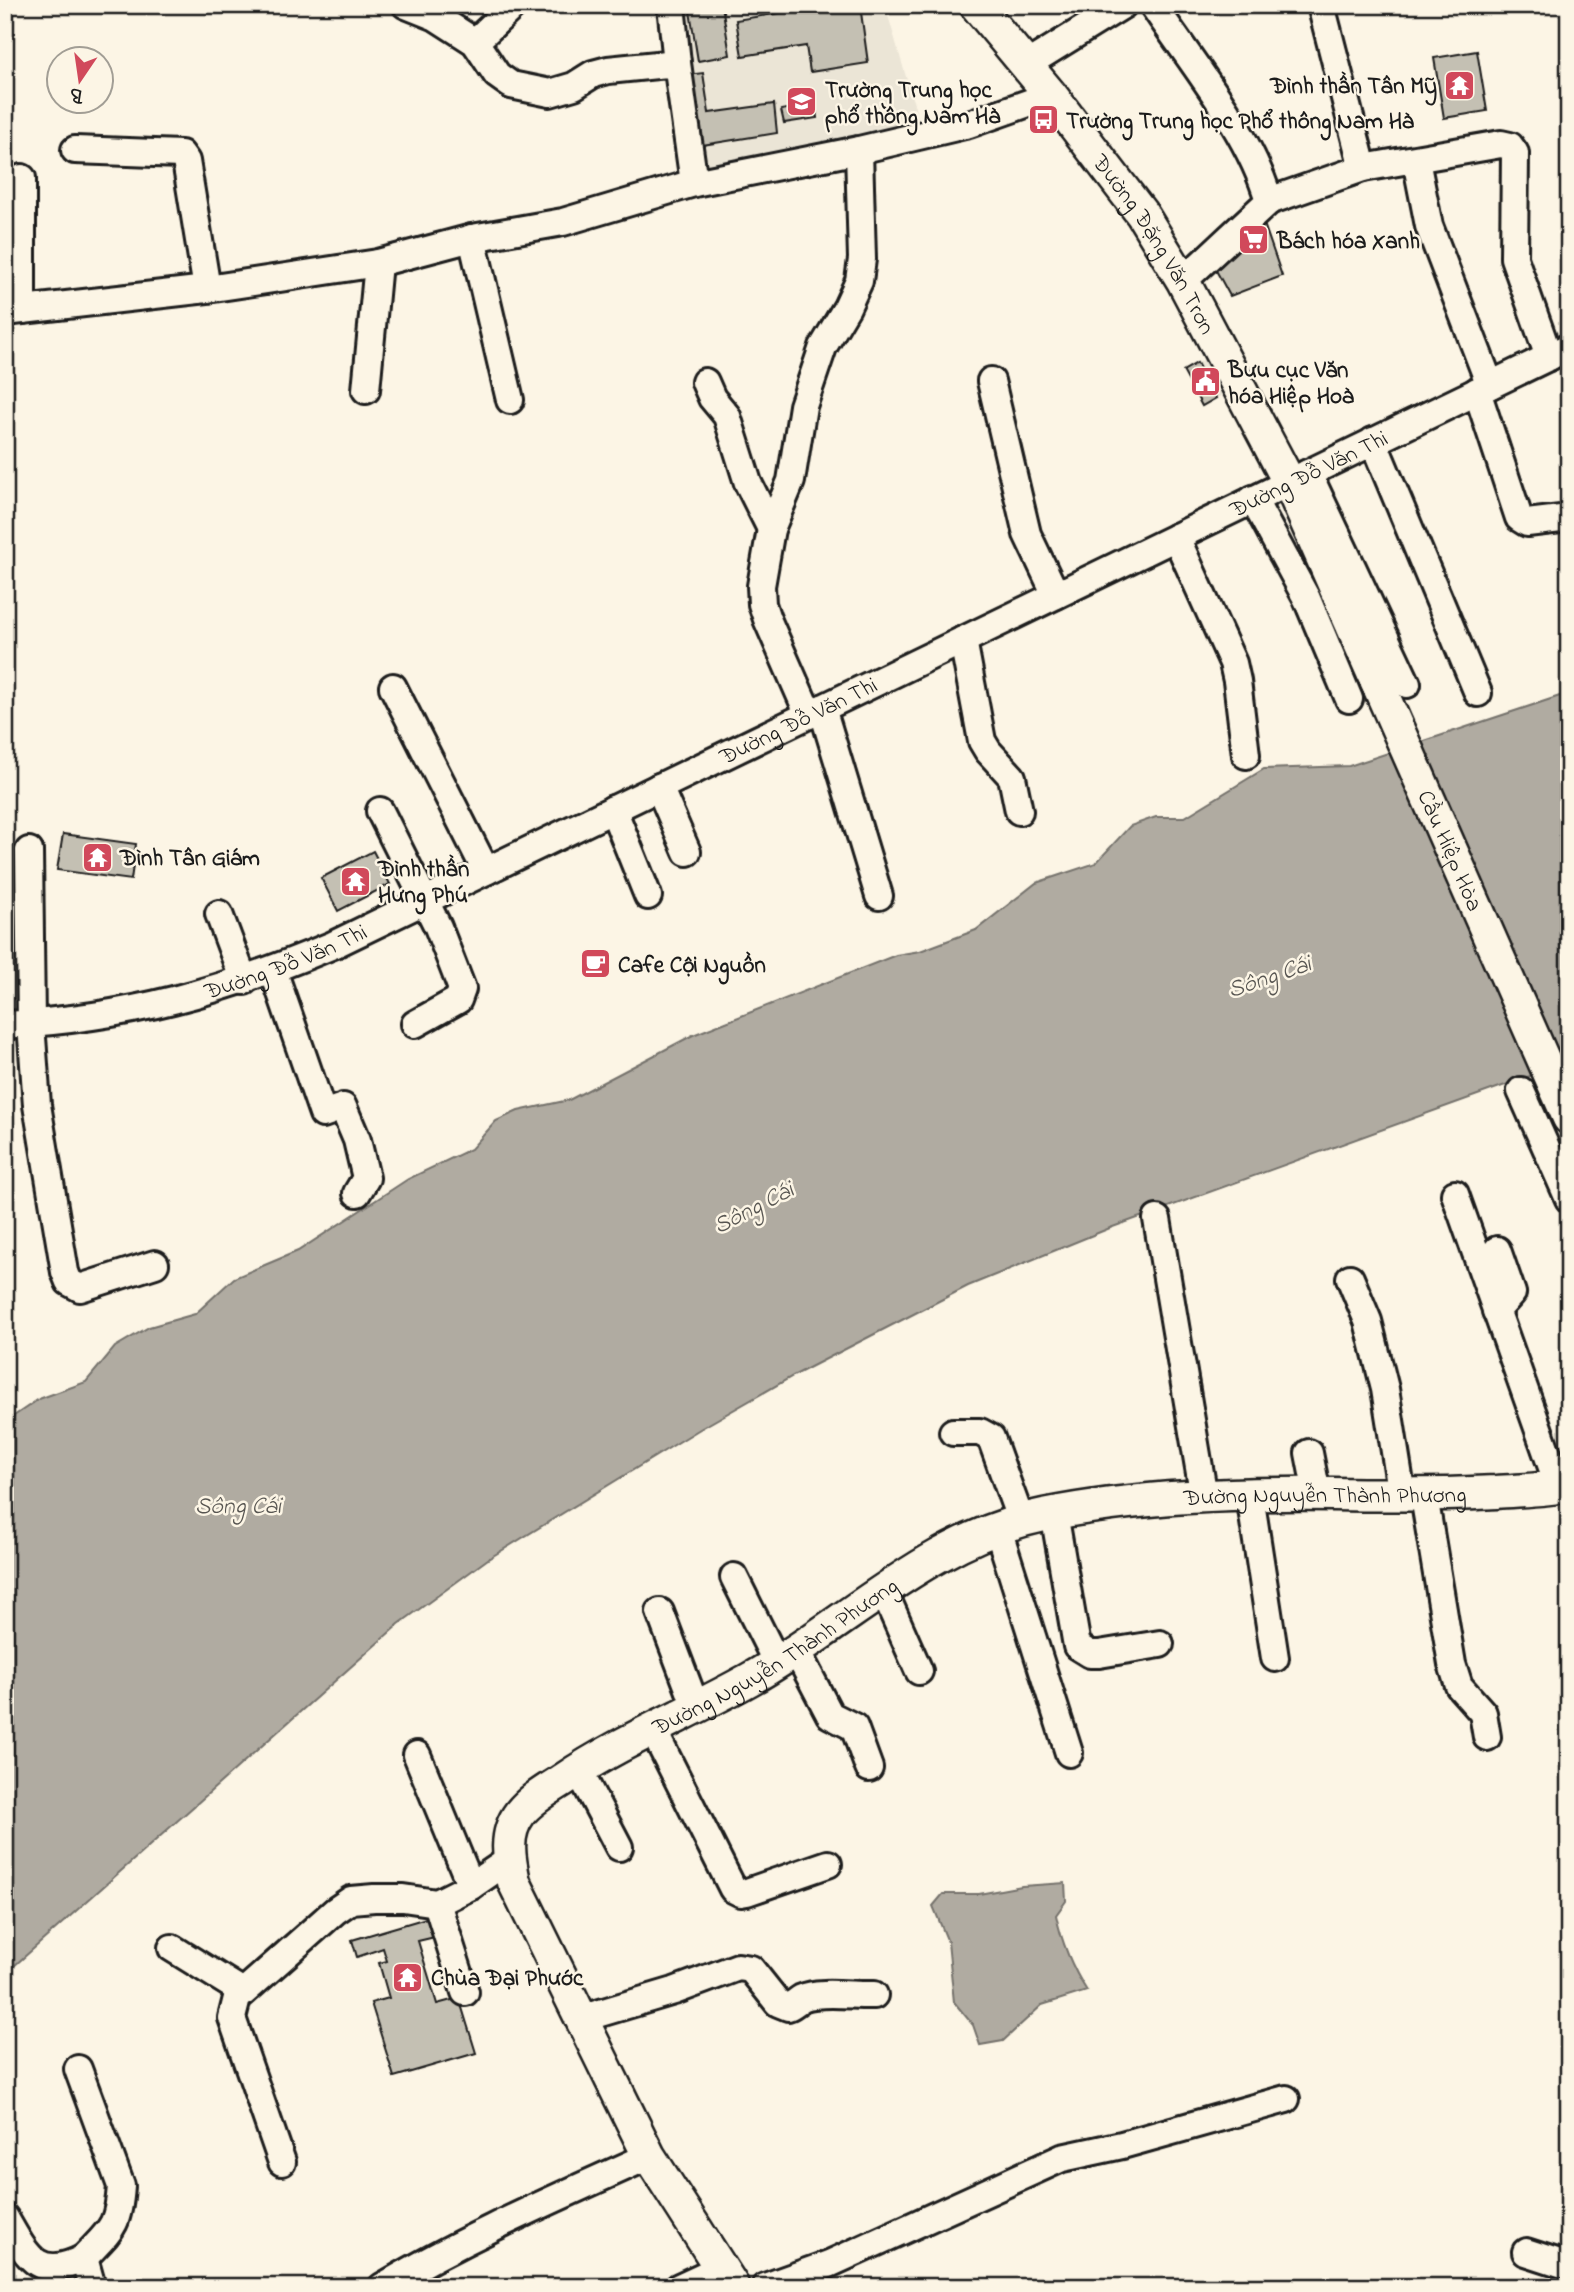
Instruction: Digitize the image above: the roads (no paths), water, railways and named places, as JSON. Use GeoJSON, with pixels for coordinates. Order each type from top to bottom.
{"type":"FeatureCollection","features":[{"type":"Feature","properties":{"kind":"main road","name":"Đường Đặng Văn Trơn"},"geometry":{"type":"LineString","coordinates":[[976,5],[1051,95],[1142,214],[1299,477],[1334,580]]}},
{"type":"Feature","properties":{"kind":"main road","name":"Cầu Hiệp Hòa"},"geometry":{"type":"LineString","coordinates":[[1334,580],[1569,1118]]}},
{"type":"Feature","properties":{"kind":"main road","name":"Đường Nguyễn Thành Phương"},"geometry":{"type":"LineString","coordinates":[[726,2278],[649,2156],[519,1894],[509,1860],[509,1837],[520,1813],[530,1803],[578,1769],[786,1656],[920,1566],[1009,1525],[1054,1513],[1155,1500],[1317,1494],[1413,1496],[1564,1486]]}},
{"type":"Feature","properties":{"kind":"street"},"geometry":{"type":"LineString","coordinates":[[406,5],[436,17],[475,42],[497,75],[511,85],[550,93],[574,86],[601,72],[677,62]]}},
{"type":"Feature","properties":{"kind":"street"},"geometry":{"type":"LineString","coordinates":[[475,42],[514,5]]}},
{"type":"Feature","properties":{"kind":"street"},"geometry":{"type":"LineString","coordinates":[[671,5],[694,183]]}},
{"type":"Feature","properties":{"kind":"street"},"geometry":{"type":"LineString","coordinates":[[1153,5],[1247,145],[1269,201]]}},
{"type":"Feature","properties":{"kind":"street"},"geometry":{"type":"LineString","coordinates":[[1321,5],[1363,167]]}},
{"type":"Feature","properties":{"kind":"street"},"geometry":{"type":"LineString","coordinates":[[1026,65],[1111,8]]}},
{"type":"Feature","properties":{"kind":"street"},"geometry":{"type":"LineString","coordinates":[[22,178],[14,311],[207,289],[378,263],[472,238],[563,222],[694,183],[859,150],[969,124],[1051,95]]}},
{"type":"Feature","properties":{"kind":"street"},"geometry":{"type":"LineString","coordinates":[[1183,281],[1269,201],[1363,167],[1501,144],[1510,146],[1516,153],[1514,258],[1559,352]]}},
{"type":"Feature","properties":{"kind":"street"},"geometry":{"type":"LineString","coordinates":[[75,150],[181,154],[187,161],[207,289]]}},
{"type":"Feature","properties":{"kind":"street"},"geometry":{"type":"LineString","coordinates":[[859,150],[862,259],[859,281],[823,347],[803,406],[791,481],[771,530],[761,586],[762,604],[815,711],[879,896]]}},
{"type":"Feature","properties":{"kind":"street"},"geometry":{"type":"LineString","coordinates":[[1416,160],[1429,226],[1483,388],[1518,519],[1527,523],[1561,519]]}},
{"type":"Feature","properties":{"kind":"street"},"geometry":{"type":"LineString","coordinates":[[472,238],[510,400]]}},
{"type":"Feature","properties":{"kind":"street"},"geometry":{"type":"LineString","coordinates":[[366,390],[378,263]]}},
{"type":"Feature","properties":{"kind":"street","name":"Đường Đỗ Văn Thi"},"geometry":{"type":"LineString","coordinates":[[18,1025],[125,1012],[168,1003],[243,981],[333,945],[1559,352]]}},
{"type":"Feature","properties":{"kind":"street"},"geometry":{"type":"LineString","coordinates":[[991,381],[1027,534],[1056,595]]}},
{"type":"Feature","properties":{"kind":"street"},"geometry":{"type":"LineString","coordinates":[[705,382],[712,398],[727,416],[748,483],[771,530]]}},
{"type":"Feature","properties":{"kind":"street"},"geometry":{"type":"LineString","coordinates":[[1373,441],[1478,693]]}},
{"type":"Feature","properties":{"kind":"street"},"geometry":{"type":"LineString","coordinates":[[1299,477],[1407,684]]}},
{"type":"Feature","properties":{"kind":"street"},"geometry":{"type":"LineString","coordinates":[[1253,499],[1307,599],[1349,699]]}},
{"type":"Feature","properties":{"kind":"street"},"geometry":{"type":"LineString","coordinates":[[1176,537],[1233,663],[1247,755]]}},
{"type":"Feature","properties":{"kind":"street"},"geometry":{"type":"LineString","coordinates":[[963,640],[982,741],[1012,777],[1019,811]]}},
{"type":"Feature","properties":{"kind":"street"},"geometry":{"type":"LineString","coordinates":[[393,687],[486,871]]}},
{"type":"Feature","properties":{"kind":"street"},"geometry":{"type":"LineString","coordinates":[[659,787],[687,852]]}},
{"type":"Feature","properties":{"kind":"street"},"geometry":{"type":"LineString","coordinates":[[613,809],[648,896]]}},
{"type":"Feature","properties":{"kind":"street"},"geometry":{"type":"LineString","coordinates":[[380,811],[438,927],[462,989],[458,1000],[415,1024]]}},
{"type":"Feature","properties":{"kind":"street"},"geometry":{"type":"LineString","coordinates":[[29,851],[18,1025],[37,1105],[69,1282],[80,1288],[90,1286],[155,1264]]}},
{"type":"Feature","properties":{"kind":"street"},"geometry":{"type":"LineString","coordinates":[[219,914],[243,981]]}},
{"type":"Feature","properties":{"kind":"street"},"geometry":{"type":"LineString","coordinates":[[272,970],[323,1114],[343,1107],[357,1140],[366,1178],[358,1192]]}},
{"type":"Feature","properties":{"kind":"street"},"geometry":{"type":"LineString","coordinates":[[1521,1091],[1569,1199]]}},
{"type":"Feature","properties":{"kind":"street"},"geometry":{"type":"LineString","coordinates":[[1455,1194],[1496,1311],[1564,1486]]}},
{"type":"Feature","properties":{"kind":"street"},"geometry":{"type":"LineString","coordinates":[[1157,1219],[1204,1497]]}},
{"type":"Feature","properties":{"kind":"street"},"geometry":{"type":"LineString","coordinates":[[1496,1311],[1512,1293],[1497,1250]]}},
{"type":"Feature","properties":{"kind":"street"},"geometry":{"type":"LineString","coordinates":[[1350,1278],[1368,1321],[1452,1664],[1459,1686],[1483,1713],[1488,1737]]}},
{"type":"Feature","properties":{"kind":"street"},"geometry":{"type":"LineString","coordinates":[[953,1433],[981,1432],[992,1438],[1009,1525],[1069,1753]]}},
{"type":"Feature","properties":{"kind":"street"},"geometry":{"type":"LineString","coordinates":[[1309,1453],[1317,1494]]}},
{"type":"Feature","properties":{"kind":"street"},"geometry":{"type":"LineString","coordinates":[[1250,1496],[1275,1658]]}},
{"type":"Feature","properties":{"kind":"street"},"geometry":{"type":"LineString","coordinates":[[1054,1513],[1077,1646],[1090,1654],[1099,1654],[1160,1644]]}},
{"type":"Feature","properties":{"kind":"street"},"geometry":{"type":"LineString","coordinates":[[734,1577],[786,1656],[830,1714],[854,1727],[869,1768]]}},
{"type":"Feature","properties":{"kind":"street"},"geometry":{"type":"LineString","coordinates":[[884,1592],[919,1671]]}},
{"type":"Feature","properties":{"kind":"street"},"geometry":{"type":"LineString","coordinates":[[660,1612],[696,1707]]}},
{"type":"Feature","properties":{"kind":"street"},"geometry":{"type":"LineString","coordinates":[[653,1730],[733,1889],[741,1893],[747,1892],[828,1864]]}},
{"type":"Feature","properties":{"kind":"street"},"geometry":{"type":"LineString","coordinates":[[417,1755],[471,1886]]}},
{"type":"Feature","properties":{"kind":"street"},"geometry":{"type":"LineString","coordinates":[[578,1769],[619,1847]]}},
{"type":"Feature","properties":{"kind":"street"},"geometry":{"type":"LineString","coordinates":[[282,2162],[232,2018],[233,2005],[243,1992],[351,1900],[389,1898],[437,1903],[471,1886],[509,1860]]}},
{"type":"Feature","properties":{"kind":"street"},"geometry":{"type":"LineString","coordinates":[[437,1903],[465,1992]]}},
{"type":"Feature","properties":{"kind":"street"},"geometry":{"type":"LineString","coordinates":[[172,1948],[243,1992]]}},
{"type":"Feature","properties":{"kind":"street"},"geometry":{"type":"LineString","coordinates":[[579,2019],[674,1991],[738,1967],[751,1969],[783,2006],[788,2007],[802,1998],[823,1993],[843,1996],[874,1995]]}},
{"type":"Feature","properties":{"kind":"street"},"geometry":{"type":"LineString","coordinates":[[5,2218],[34,2262],[48,2268],[67,2267],[84,2258],[114,2226],[121,2186],[78,2068]]}},
{"type":"Feature","properties":{"kind":"street"},"geometry":{"type":"LineString","coordinates":[[765,2287],[829,2263],[1062,2158],[1122,2145],[1286,2099]]}},
{"type":"Feature","properties":{"kind":"street"},"geometry":{"type":"LineString","coordinates":[[382,2287],[498,2225],[649,2156]]}},
{"type":"Feature","properties":{"kind":"street"},"geometry":{"type":"LineString","coordinates":[[1526,2252],[1569,2266]]}},
{"type":"Feature","properties":{"kind":"street"},"geometry":{"type":"LineString","coordinates":[[84,2258],[92,2287]]}},
{"type":"Feature","properties":{"kind":"street"},"geometry":{"type":"LineString","coordinates":[[679,2287],[726,2278]]}},
{"type":"Feature","properties":{"kind":"water","name":"Sông Cái"},"geometry":{"type":"Polygon","coordinates":[[[1569,693],[1569,1062],[1110,1228],[968,1286],[793,1376],[700,1429],[488,1559],[399,1624],[5,1974],[5,1422],[39,1399],[86,1382],[115,1347],[149,1327],[195,1314],[234,1278],[298,1251],[408,1179],[471,1149],[496,1121],[518,1111],[569,1100],[693,1035],[896,955],[920,951],[976,930],[1036,883],[1096,863],[1130,826],[1156,817],[1185,817],[1264,769],[1349,766],[1569,693]]]}},
{"type":"Feature","properties":{"kind":"water"},"geometry":{"type":"Polygon","coordinates":[[[1065,1883],[1066,1901],[1056,1915],[1068,1954],[1087,1991],[1042,2005],[1003,2041],[980,2045],[973,2025],[954,2002],[948,1942],[933,1906],[943,1894],[979,1894],[1022,1886],[1065,1883]]]}},
{"type":"Feature","properties":{"kind":"place","name":"Đình thần Tân Mỹ"},"geometry":{"type":"Point","coordinates":[1460,85]}},
{"type":"Feature","properties":{"kind":"place","name":"Trường Trung học phổ thông Nam Hà"},"geometry":{"type":"Point","coordinates":[802,102]}},
{"type":"Feature","properties":{"kind":"place","name":"Trường Trung học Phổ thông Nam Hà"},"geometry":{"type":"Point","coordinates":[1043,120]}},
{"type":"Feature","properties":{"kind":"place","name":"Bách hóa Xanh"},"geometry":{"type":"Point","coordinates":[1254,240]}},
{"type":"Feature","properties":{"kind":"place","name":"Bưu cục Văn hóa Hiệp Hoà"},"geometry":{"type":"Point","coordinates":[1205,382]}},
{"type":"Feature","properties":{"kind":"place","name":"Đình Tân Giám"},"geometry":{"type":"Point","coordinates":[97,857]}},
{"type":"Feature","properties":{"kind":"place","name":"Đình thần Hưng Phú"},"geometry":{"type":"Point","coordinates":[355,881]}},
{"type":"Feature","properties":{"kind":"place","name":"Cafe Cội Nguồn"},"geometry":{"type":"Point","coordinates":[595,964]}},
{"type":"Feature","properties":{"kind":"place","name":"Chùa Đại Phước"},"geometry":{"type":"Point","coordinates":[408,1977]}}]}
